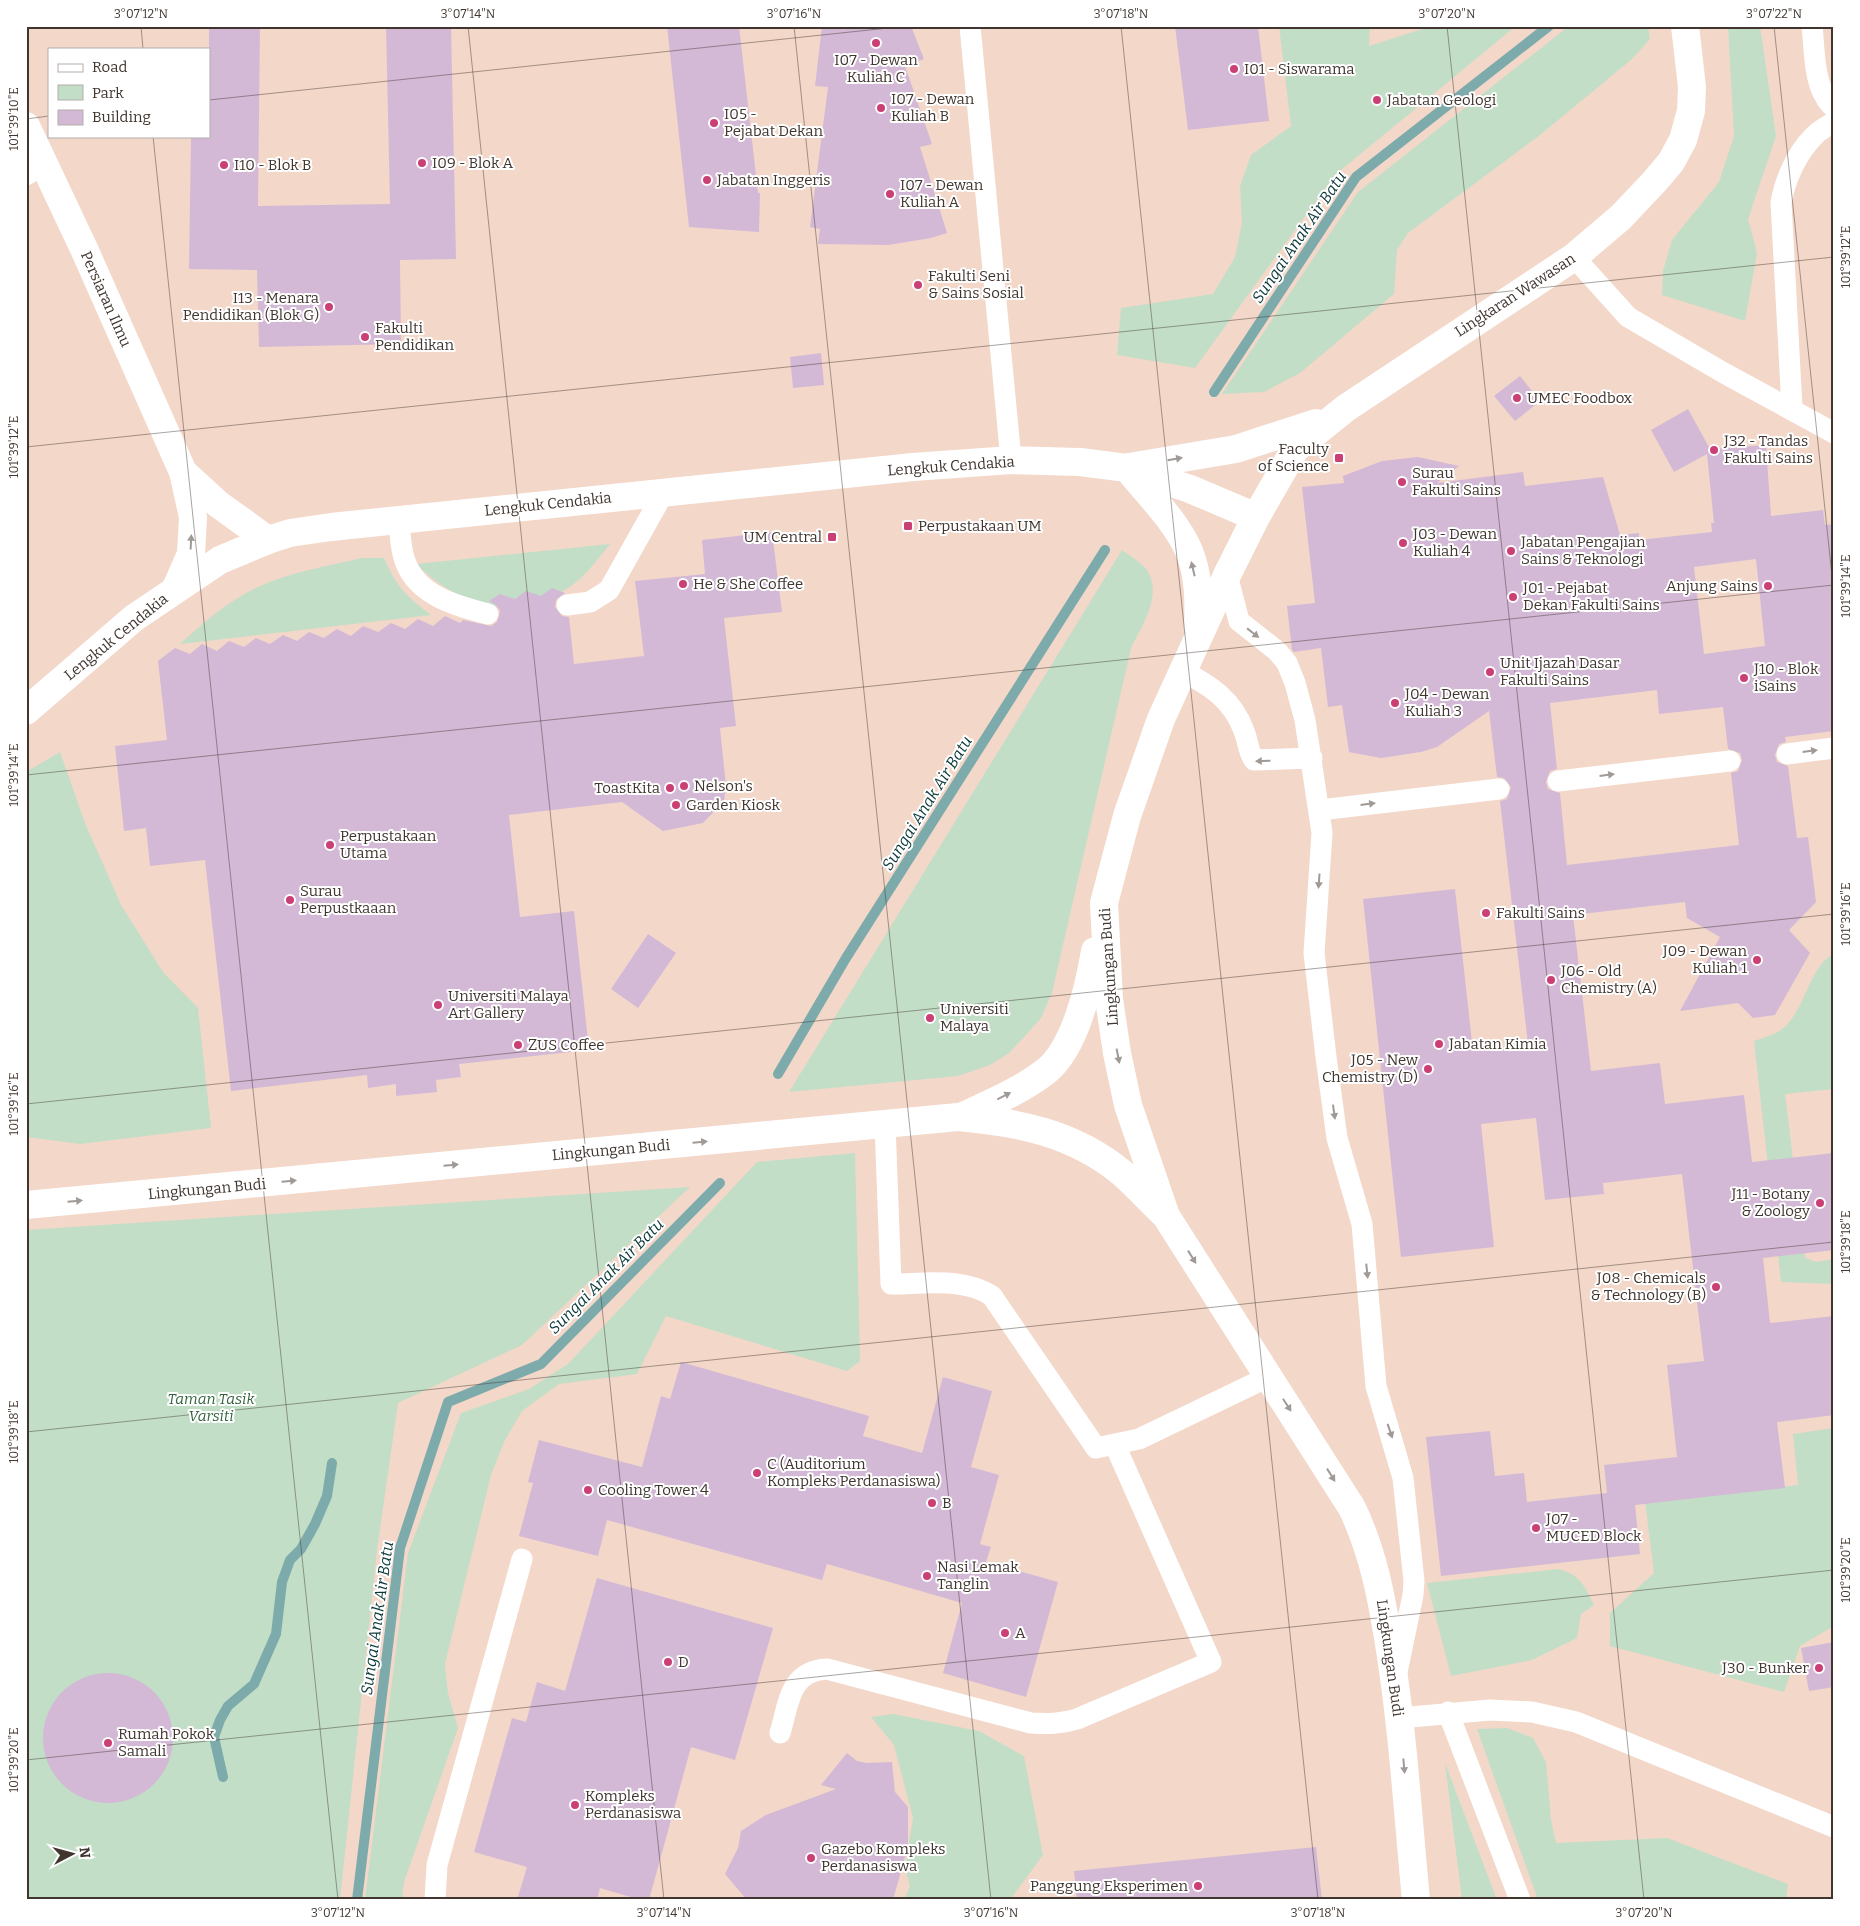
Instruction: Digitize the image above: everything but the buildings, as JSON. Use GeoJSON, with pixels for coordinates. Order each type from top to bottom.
{"type":"FeatureCollection","features":[{"type":"Feature","properties":{"kind":"street","name":"Lingkaran Wawasan"},"geometry":{"type":"LineString","coordinates":[[1256,517],[1295,449],[1331,418],[1574,257],[1621,217],[1655,181],[1671,162],[1683,140],[1691,111],[1692,88],[1685,26]]}},
{"type":"Feature","properties":{"kind":"street","name":"Persiaran Ilmu"},"geometry":{"type":"LineString","coordinates":[[26,126],[35,169],[85,251],[183,472],[193,518],[191,554],[176,588]]}},
{"type":"Feature","properties":{"kind":"street","name":"Lengkuk Cendakia"},"geometry":{"type":"LineString","coordinates":[[1127,468],[1236,448],[1331,418]]}},
{"type":"Feature","properties":{"kind":"street","name":"Lengkuk Cendakia"},"geometry":{"type":"LineString","coordinates":[[26,711],[134,618],[176,588],[220,560],[268,540],[298,532],[399,518],[913,467],[1011,460],[1080,462],[1127,468],[1190,489],[1256,517]]}},
{"type":"Feature","properties":{"kind":"street"},"geometry":{"type":"LineString","coordinates":[[1127,468],[1172,524],[1189,552],[1199,593],[1198,635]]}},
{"type":"Feature","properties":{"kind":"street","name":"Persiaran Ilmu"},"geometry":{"type":"LineString","coordinates":[[183,472],[218,504],[268,540]]}},
{"type":"Feature","properties":{"kind":"street"},"geometry":{"type":"LineString","coordinates":[[1198,635],[1256,517]]}},
{"type":"Feature","properties":{"kind":"street","name":"Lingkungan Budi"},"geometry":{"type":"LineString","coordinates":[[1166,1216],[1128,1105],[1117,1053],[1109,999],[1104,903],[1127,816],[1161,719],[1198,635]]}},
{"type":"Feature","properties":{"kind":"street"},"geometry":{"type":"LineString","coordinates":[[960,1118],[1008,1094],[1046,1071],[1068,1042],[1088,992],[1104,903]]}},
{"type":"Feature","properties":{"kind":"street","name":"Lingkungan Budi"},"geometry":{"type":"LineString","coordinates":[[26,1205],[960,1118],[1016,1124],[1045,1130],[1072,1142],[1094,1153],[1122,1173],[1166,1216],[1352,1508],[1365,1534],[1379,1584],[1395,1681],[1416,1900]]}},
{"type":"Feature","properties":{"kind":"lane"},"geometry":{"type":"LineString","coordinates":[[970,26],[1011,460]]}},
{"type":"Feature","properties":{"kind":"lane"},"geometry":{"type":"LineString","coordinates":[[1812,26],[1819,85],[1823,97],[1831,105],[1834,105]]}},
{"type":"Feature","properties":{"kind":"lane"},"geometry":{"type":"LineString","coordinates":[[1792,408],[1781,203],[1787,177],[1814,136],[1834,122]]}},
{"type":"Feature","properties":{"kind":"lane"},"geometry":{"type":"LineString","coordinates":[[1574,257],[1628,317],[1724,373],[1792,408],[1834,433]]}},
{"type":"Feature","properties":{"kind":"lane"},"geometry":{"type":"LineString","coordinates":[[567,604],[590,602],[609,590],[664,492]]}},
{"type":"Feature","properties":{"kind":"lane"},"geometry":{"type":"LineString","coordinates":[[399,518],[403,554],[410,572],[428,592],[455,605],[488,614]]}},
{"type":"Feature","properties":{"kind":"lane"},"geometry":{"type":"LineString","coordinates":[[1227,575],[1239,622],[1277,651],[1287,662],[1300,702],[1312,758],[1320,810],[1322,832],[1314,953],[1326,1057],[1337,1138],[1362,1224],[1376,1386],[1403,1478],[1414,1581],[1413,1595],[1395,1681]]}},
{"type":"Feature","properties":{"kind":"lane"},"geometry":{"type":"LineString","coordinates":[[1182,670],[1208,684],[1229,703],[1244,731],[1254,760],[1312,758]]}},
{"type":"Feature","properties":{"kind":"lane"},"geometry":{"type":"LineString","coordinates":[[1787,754],[1834,748]]}},
{"type":"Feature","properties":{"kind":"lane"},"geometry":{"type":"LineString","coordinates":[[1558,781],[1730,761]]}},
{"type":"Feature","properties":{"kind":"lane"},"geometry":{"type":"LineString","coordinates":[[1320,810],[1498,788]]}},
{"type":"Feature","properties":{"kind":"lane"},"geometry":{"type":"LineString","coordinates":[[885,1124],[891,1284],[966,1284],[980,1287],[992,1296],[1096,1448],[1139,1439],[1268,1377]]}},
{"type":"Feature","properties":{"kind":"lane"},"geometry":{"type":"LineString","coordinates":[[780,1733],[795,1685],[807,1672],[817,1669],[827,1669],[1031,1723],[1061,1724],[1211,1662],[1116,1445]]}},
{"type":"Feature","properties":{"kind":"lane"},"geometry":{"type":"LineString","coordinates":[[435,1900],[436,1865],[522,1559]]}},
{"type":"Feature","properties":{"kind":"lane"},"geometry":{"type":"LineString","coordinates":[[1399,1718],[1448,1712],[1490,1710],[1532,1712],[1576,1722],[1834,1826]]}},
{"type":"Feature","properties":{"kind":"lane"},"geometry":{"type":"LineString","coordinates":[[1448,1712],[1520,1900]]}},
{"type":"Feature","properties":{"kind":"shaded area","name":"Universiti Malaya"},"geometry":{"type":"Polygon","coordinates":[[[26,26],[1834,26],[1834,1900],[26,1900],[26,26]]]}},
{"type":"Feature","properties":{"kind":"green space"},"geometry":{"type":"Polygon","coordinates":[[[1279,26],[1370,26],[1369,46],[1432,26],[1516,26],[1335,175],[1195,368],[1117,355],[1121,308],[1213,294],[1235,257],[1242,223],[1240,186],[1251,155],[1291,126],[1279,26]]]}},
{"type":"Feature","properties":{"kind":"green space"},"geometry":{"type":"Polygon","coordinates":[[[1569,26],[1648,26],[1650,39],[1632,59],[1540,135],[1408,233],[1397,250],[1394,294],[1300,373],[1264,392],[1222,394],[1358,192],[1569,26]]]}},
{"type":"Feature","properties":{"kind":"green space"},"geometry":{"type":"Polygon","coordinates":[[[1728,26],[1760,26],[1776,136],[1748,219],[1757,253],[1745,321],[1662,295],[1663,271],[1672,240],[1719,182],[1734,136],[1728,26]]]}},
{"type":"Feature","properties":{"kind":"green space"},"geometry":{"type":"Polygon","coordinates":[[[610,544],[572,586],[544,600],[505,607],[486,605],[468,599],[450,590],[416,564],[610,544]]]}},
{"type":"Feature","properties":{"kind":"green space"},"geometry":{"type":"Polygon","coordinates":[[[1122,550],[1146,569],[1153,589],[1152,599],[1131,648],[1052,993],[1041,1018],[1009,1053],[990,1065],[958,1076],[789,1092],[1122,550]]]}},
{"type":"Feature","properties":{"kind":"green space"},"geometry":{"type":"Polygon","coordinates":[[[362,558],[384,558],[403,590],[431,615],[180,644],[207,620],[247,592],[296,573],[362,558]]]}},
{"type":"Feature","properties":{"kind":"green space"},"geometry":{"type":"Polygon","coordinates":[[[60,752],[85,823],[121,905],[163,972],[198,1008],[211,1128],[80,1144],[26,1137],[26,772],[60,752]]]}},
{"type":"Feature","properties":{"kind":"green space"},"geometry":{"type":"Polygon","coordinates":[[[1834,953],[1834,1089],[1785,1094],[1805,1258],[1817,1262],[1834,1259],[1834,1284],[1781,1282],[1754,1041],[1776,1033],[1790,1021],[1818,970],[1834,953]]]}},
{"type":"Feature","properties":{"kind":"green space"},"geometry":{"type":"Polygon","coordinates":[[[855,1153],[860,1361],[847,1371],[666,1316],[637,1374],[559,1384],[522,1411],[504,1442],[491,1475],[445,1664],[448,1693],[458,1728],[404,1882],[402,1900],[365,1900],[408,1553],[461,1413],[529,1389],[568,1364],[757,1162],[855,1153]]]}},
{"type":"Feature","properties":{"kind":"green space","name":"Taman Tasik Varsiti"},"geometry":{"type":"Polygon","coordinates":[[[690,1187],[522,1345],[398,1403],[377,1550],[340,1900],[26,1900],[26,1230],[690,1187]]]}},
{"type":"Feature","properties":{"kind":"green space"},"geometry":{"type":"Polygon","coordinates":[[[1834,1428],[1834,1626],[1800,1646],[1784,1692],[1610,1646],[1610,1613],[1654,1573],[1642,1477],[1683,1499],[1798,1485],[1793,1434],[1834,1428]]]}},
{"type":"Feature","properties":{"kind":"green space"},"geometry":{"type":"Polygon","coordinates":[[[1558,1569],[1572,1574],[1581,1582],[1594,1605],[1581,1614],[1577,1638],[1532,1660],[1451,1676],[1427,1583],[1558,1569]]]}},
{"type":"Feature","properties":{"kind":"green space"},"geometry":{"type":"Polygon","coordinates":[[[893,1714],[979,1731],[1024,1756],[1043,1855],[1010,1900],[904,1900],[910,1886],[905,1867],[913,1818],[894,1745],[871,1717],[893,1714]]]}},
{"type":"Feature","properties":{"kind":"green space"},"geometry":{"type":"Polygon","coordinates":[[[1507,1728],[1533,1738],[1546,1762],[1551,1820],[1556,1843],[1667,1838],[1788,1884],[1786,1900],[1538,1900],[1477,1729],[1507,1728]]]}},
{"type":"Feature","properties":{"kind":"green space"},"geometry":{"type":"Polygon","coordinates":[[[1445,1763],[1497,1900],[1462,1900],[1445,1763]]]}},
{"type":"Feature","properties":{"kind":"waterway","name":"Sungai Anak Air Batu"},"geometry":{"type":"LineString","coordinates":[[1214,392],[1356,177],[1549,26]]}},
{"type":"Feature","properties":{"kind":"waterway","name":"Sungai Anak Air Batu"},"geometry":{"type":"LineString","coordinates":[[778,1074],[846,958],[1105,550]]}},
{"type":"Feature","properties":{"kind":"waterway","name":"Sungai Anak Air Batu"},"geometry":{"type":"LineString","coordinates":[[357,1900],[400,1548],[448,1402],[541,1364],[720,1183]]}},
{"type":"Feature","properties":{"kind":"waterway"},"geometry":{"type":"LineString","coordinates":[[223,1777],[214,1737],[220,1720],[228,1706],[254,1684],[276,1634],[282,1582],[290,1560],[301,1549],[315,1524],[327,1496],[332,1463]]}},
{"type":"Feature","properties":{"kind":"place","name":"I07 - Dewan Kuliah C"},"geometry":{"type":"Point","coordinates":[876,43]}},
{"type":"Feature","properties":{"kind":"place","name":"I01 - Siswarama"},"geometry":{"type":"Point","coordinates":[1234,69]}},
{"type":"Feature","properties":{"kind":"place","name":"Jabatan Geologi"},"geometry":{"type":"Point","coordinates":[1377,100]}},
{"type":"Feature","properties":{"kind":"place","name":"I07 - Dewan Kuliah B"},"geometry":{"type":"Point","coordinates":[881,108]}},
{"type":"Feature","properties":{"kind":"place","name":"I05 - Pejabat Dekan"},"geometry":{"type":"Point","coordinates":[714,123]}},
{"type":"Feature","properties":{"kind":"place","name":"I09 - Blok A"},"geometry":{"type":"Point","coordinates":[422,163]}},
{"type":"Feature","properties":{"kind":"place","name":"I10 - Blok B"},"geometry":{"type":"Point","coordinates":[224,165]}},
{"type":"Feature","properties":{"kind":"place","name":"Jabatan Inggeris"},"geometry":{"type":"Point","coordinates":[707,180]}},
{"type":"Feature","properties":{"kind":"place","name":"I07 - Dewan Kuliah A"},"geometry":{"type":"Point","coordinates":[890,194]}},
{"type":"Feature","properties":{"kind":"place","name":"Fakulti Seni & Sains Sosial"},"geometry":{"type":"Point","coordinates":[918,285]}},
{"type":"Feature","properties":{"kind":"place","name":"I13 - Menara Pendidikan (Blok G)"},"geometry":{"type":"Point","coordinates":[329,307]}},
{"type":"Feature","properties":{"kind":"place","name":"Fakulti Pendidikan"},"geometry":{"type":"Point","coordinates":[365,337]}},
{"type":"Feature","properties":{"kind":"place","name":"UMEC Foodbox"},"geometry":{"type":"Point","coordinates":[1517,398]}},
{"type":"Feature","properties":{"kind":"place","name":"J32 - Tandas Fakulti Sains"},"geometry":{"type":"Point","coordinates":[1714,450]}},
{"type":"Feature","properties":{"kind":"place","name":"Faculty of Science"},"geometry":{"type":"Point","coordinates":[1339,458]}},
{"type":"Feature","properties":{"kind":"place","name":"Surau Fakulti Sains"},"geometry":{"type":"Point","coordinates":[1402,482]}},
{"type":"Feature","properties":{"kind":"place","name":"Perpustakaan UM"},"geometry":{"type":"Point","coordinates":[908,526]}},
{"type":"Feature","properties":{"kind":"place","name":"UM Central"},"geometry":{"type":"Point","coordinates":[832,537]}},
{"type":"Feature","properties":{"kind":"place","name":"J03 - Dewan Kuliah 4"},"geometry":{"type":"Point","coordinates":[1403,543]}},
{"type":"Feature","properties":{"kind":"place","name":"Jabatan Pengajian Sains & Teknologi"},"geometry":{"type":"Point","coordinates":[1511,551]}},
{"type":"Feature","properties":{"kind":"place","name":"He & She Coffee"},"geometry":{"type":"Point","coordinates":[683,584]}},
{"type":"Feature","properties":{"kind":"place","name":"Anjung Sains"},"geometry":{"type":"Point","coordinates":[1768,586]}},
{"type":"Feature","properties":{"kind":"place","name":"J01 - Pejabat Dekan Fakulti Sains"},"geometry":{"type":"Point","coordinates":[1513,597]}},
{"type":"Feature","properties":{"kind":"place","name":"Unit Ijazah Dasar Fakulti Sains"},"geometry":{"type":"Point","coordinates":[1490,672]}},
{"type":"Feature","properties":{"kind":"place","name":"J10 - Blok iSains"},"geometry":{"type":"Point","coordinates":[1744,678]}},
{"type":"Feature","properties":{"kind":"place","name":"J04 - Dewan Kuliah 3"},"geometry":{"type":"Point","coordinates":[1395,703]}},
{"type":"Feature","properties":{"kind":"place","name":"Nelson's"},"geometry":{"type":"Point","coordinates":[684,786]}},
{"type":"Feature","properties":{"kind":"place","name":"ToastKita"},"geometry":{"type":"Point","coordinates":[670,788]}},
{"type":"Feature","properties":{"kind":"place","name":"Garden Kiosk"},"geometry":{"type":"Point","coordinates":[676,805]}},
{"type":"Feature","properties":{"kind":"place","name":"Perpustakaan Utama"},"geometry":{"type":"Point","coordinates":[330,845]}},
{"type":"Feature","properties":{"kind":"place","name":"Surau Perpustkaaan"},"geometry":{"type":"Point","coordinates":[290,900]}},
{"type":"Feature","properties":{"kind":"place","name":"Fakulti Sains"},"geometry":{"type":"Point","coordinates":[1486,913]}},
{"type":"Feature","properties":{"kind":"place","name":"J09 - Dewan Kuliah 1"},"geometry":{"type":"Point","coordinates":[1757,960]}},
{"type":"Feature","properties":{"kind":"place","name":"J06 - Old Chemistry (A)"},"geometry":{"type":"Point","coordinates":[1551,980]}},
{"type":"Feature","properties":{"kind":"place","name":"Universiti Malaya Art Gallery"},"geometry":{"type":"Point","coordinates":[438,1005]}},
{"type":"Feature","properties":{"kind":"place","name":"Universiti Malaya"},"geometry":{"type":"Point","coordinates":[930,1018]}},
{"type":"Feature","properties":{"kind":"place","name":"Jabatan Kimia"},"geometry":{"type":"Point","coordinates":[1439,1044]}},
{"type":"Feature","properties":{"kind":"place","name":"ZUS Coffee"},"geometry":{"type":"Point","coordinates":[518,1045]}},
{"type":"Feature","properties":{"kind":"place","name":"J05 - New Chemistry (D)"},"geometry":{"type":"Point","coordinates":[1428,1069]}},
{"type":"Feature","properties":{"kind":"place","name":"J11 - Botany & Zoology"},"geometry":{"type":"Point","coordinates":[1820,1203]}},
{"type":"Feature","properties":{"kind":"place","name":"J08 - Chemicals & Technology (B)"},"geometry":{"type":"Point","coordinates":[1716,1287]}},
{"type":"Feature","properties":{"kind":"place","name":"C (Auditorium Kompleks Perdanasiswa)"},"geometry":{"type":"Point","coordinates":[757,1473]}},
{"type":"Feature","properties":{"kind":"place","name":"Cooling Tower 4"},"geometry":{"type":"Point","coordinates":[588,1490]}},
{"type":"Feature","properties":{"kind":"place","name":"B"},"geometry":{"type":"Point","coordinates":[932,1503]}},
{"type":"Feature","properties":{"kind":"place","name":"J07 - MUCED Block"},"geometry":{"type":"Point","coordinates":[1536,1528]}},
{"type":"Feature","properties":{"kind":"place","name":"Nasi Lemak Tanglin"},"geometry":{"type":"Point","coordinates":[927,1576]}},
{"type":"Feature","properties":{"kind":"place","name":"A"},"geometry":{"type":"Point","coordinates":[1005,1633]}},
{"type":"Feature","properties":{"kind":"place","name":"D"},"geometry":{"type":"Point","coordinates":[668,1662]}},
{"type":"Feature","properties":{"kind":"place","name":"J30 - Bunker"},"geometry":{"type":"Point","coordinates":[1819,1668]}},
{"type":"Feature","properties":{"kind":"place","name":"Rumah Pokok Samali"},"geometry":{"type":"Point","coordinates":[108,1743]}},
{"type":"Feature","properties":{"kind":"place","name":"Kompleks Perdanasiswa"},"geometry":{"type":"Point","coordinates":[575,1805]}},
{"type":"Feature","properties":{"kind":"place","name":"Gazebo Kompleks Perdanasiswa"},"geometry":{"type":"Point","coordinates":[811,1858]}},
{"type":"Feature","properties":{"kind":"place","name":"Panggung Eksperimen"},"geometry":{"type":"Point","coordinates":[1198,1886]}}]}
